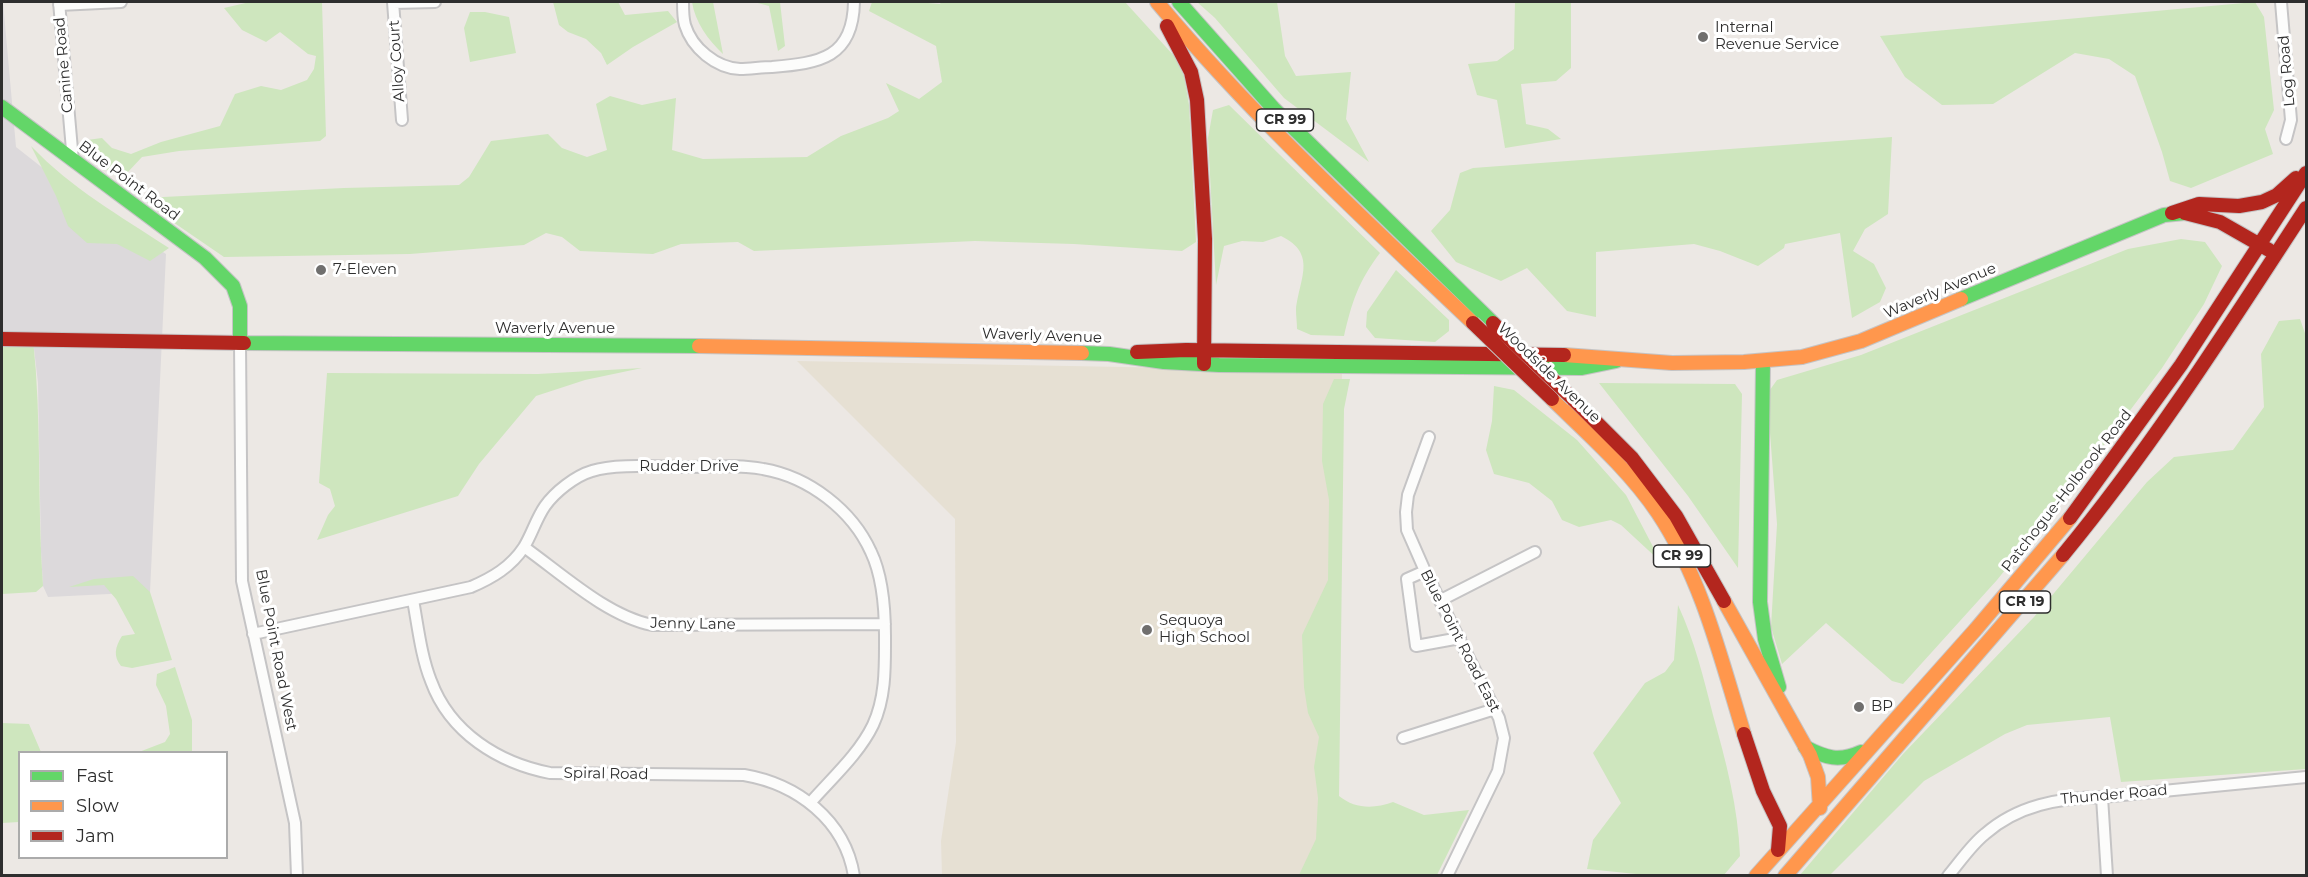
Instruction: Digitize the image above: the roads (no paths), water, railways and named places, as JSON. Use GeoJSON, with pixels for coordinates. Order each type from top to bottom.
{"type":"FeatureCollection","features":[{"type":"Feature","properties":{"kind":"main road","name":"Woodside Avenue"},"geometry":{"type":"LineString","coordinates":[[1155,2],[1263,122],[1601,446],[1625,472],[1668,530],[1685,561],[1711,628],[1759,781],[1779,820],[1781,832],[1777,853]]}},
{"type":"Feature","properties":{"kind":"main road"},"geometry":{"type":"LineString","coordinates":[[1155,2],[1187,63],[1196,89],[1205,213],[1204,357]]}},
{"type":"Feature","properties":{"kind":"main road","name":"Woodside Avenue"},"geometry":{"type":"LineString","coordinates":[[1179,2],[1273,108],[1632,458],[1676,516],[1805,747],[1818,777],[1820,804]]}},
{"type":"Feature","properties":{"kind":"main road","name":"Blue Point Road"},"geometry":{"type":"LineString","coordinates":[[2,106],[205,258],[233,286]]}},
{"type":"Feature","properties":{"kind":"main road"},"geometry":{"type":"LineString","coordinates":[[2172,213],[2199,204],[2239,206],[2262,202],[2283,191],[2307,166]]}},
{"type":"Feature","properties":{"kind":"main road","name":"CR 19"},"geometry":{"type":"LineString","coordinates":[[2261,245],[2307,173]]}},
{"type":"Feature","properties":{"kind":"main road","name":"CR 19"},"geometry":{"type":"LineString","coordinates":[[1785,876],[2030,596],[2099,512],[2169,416],[2307,208]]}},
{"type":"Feature","properties":{"kind":"main road","name":"Waverly Avenue"},"geometry":{"type":"LineString","coordinates":[[2,339],[240,343],[764,346],[1109,354],[1163,350],[1204,357],[1582,355],[1616,362],[1763,362],[1808,358],[1841,349],[2172,213],[2187,213],[2212,218],[2228,225],[2277,255]]}},
{"type":"Feature","properties":{"kind":"main road","name":"Patchogue-Holbrook Road"},"geometry":{"type":"LineString","coordinates":[[1756,876],[2012,588],[2081,504],[2145,417],[2261,245]]}},
{"type":"Feature","properties":{"kind":"main road","name":"Blue Point Road West"},"geometry":{"type":"LineString","coordinates":[[233,286],[240,306],[240,343]]}},
{"type":"Feature","properties":{"kind":"main road"},"geometry":{"type":"LineString","coordinates":[[1763,362],[1760,602],[1769,656],[1792,725]]}},
{"type":"Feature","properties":{"kind":"main road"},"geometry":{"type":"LineString","coordinates":[[1805,747],[1829,759],[1843,760],[1870,747]]}},
{"type":"Feature","properties":{"kind":"main road","name":"CR 99"},"geometry":{"type":"LineString","coordinates":[[1806,852],[1820,804]]}},
{"type":"Feature","properties":{"kind":"street","name":"Canine Road"},"geometry":{"type":"LineString","coordinates":[[73,160],[59,4],[121,2]]}},
{"type":"Feature","properties":{"kind":"street"},"geometry":{"type":"LineString","coordinates":[[393,2],[435,2]]}},
{"type":"Feature","properties":{"kind":"street","name":"Alloy Court"},"geometry":{"type":"LineString","coordinates":[[393,2],[402,120]]}},
{"type":"Feature","properties":{"kind":"street"},"geometry":{"type":"LineString","coordinates":[[683,2],[685,24],[699,49],[720,63],[738,69],[821,61],[834,53],[844,40],[854,19],[854,2]]}},
{"type":"Feature","properties":{"kind":"street","name":"Log Road"},"geometry":{"type":"LineString","coordinates":[[2281,2],[2291,120],[2286,139]]}},
{"type":"Feature","properties":{"kind":"street","name":"Blue Point Road West"},"geometry":{"type":"LineString","coordinates":[[240,343],[242,581],[295,823],[297,876]]}},
{"type":"Feature","properties":{"kind":"street","name":"Blue Point Road East"},"geometry":{"type":"LineString","coordinates":[[1429,437],[1408,495],[1407,530],[1425,571],[1495,709],[1504,738],[1498,771],[1447,876]]}},
{"type":"Feature","properties":{"kind":"street","name":"Rudder Drive"},"geometry":{"type":"LineString","coordinates":[[253,634],[413,600],[490,579],[506,568],[524,547],[545,507],[558,493],[591,471],[612,468],[740,466],[784,474],[813,488],[834,503],[857,530],[871,551],[883,595],[885,624],[883,692],[879,711],[872,728],[855,752],[811,802]]}},
{"type":"Feature","properties":{"kind":"street","name":"Jenny Lane"},"geometry":{"type":"LineString","coordinates":[[524,547],[615,612],[633,621],[652,625],[885,624]]}},
{"type":"Feature","properties":{"kind":"street"},"geometry":{"type":"LineString","coordinates":[[1441,600],[1535,552]]}},
{"type":"Feature","properties":{"kind":"street"},"geometry":{"type":"LineString","coordinates":[[1425,571],[1407,579],[1416,646],[1460,638]]}},
{"type":"Feature","properties":{"kind":"street","name":"Spiral Road"},"geometry":{"type":"LineString","coordinates":[[413,600],[431,682],[446,710],[463,730],[496,756],[524,768],[550,773],[744,775],[764,778],[811,802],[828,819],[848,852],[854,876]]}},
{"type":"Feature","properties":{"kind":"street"},"geometry":{"type":"LineString","coordinates":[[1403,738],[1495,709]]}},
{"type":"Feature","properties":{"kind":"street","name":"Thunder Road"},"geometry":{"type":"LineString","coordinates":[[1948,876],[1984,834],[2023,809],[2055,800],[2307,777]]}},
{"type":"Feature","properties":{"kind":"street"},"geometry":{"type":"LineString","coordinates":[[2102,797],[2107,876]]}},
{"type":"Feature","properties":{"kind":"place","name":"Internal Revenue Service"},"geometry":{"type":"Point","coordinates":[1703,37]}},
{"type":"Feature","properties":{"kind":"place","name":"7-Eleven"},"geometry":{"type":"Point","coordinates":[321,270]}},
{"type":"Feature","properties":{"kind":"place","name":"Sequoya High School"},"geometry":{"type":"Point","coordinates":[1147,630]}},
{"type":"Feature","properties":{"kind":"place","name":"BP"},"geometry":{"type":"Point","coordinates":[1859,707]}}]}
